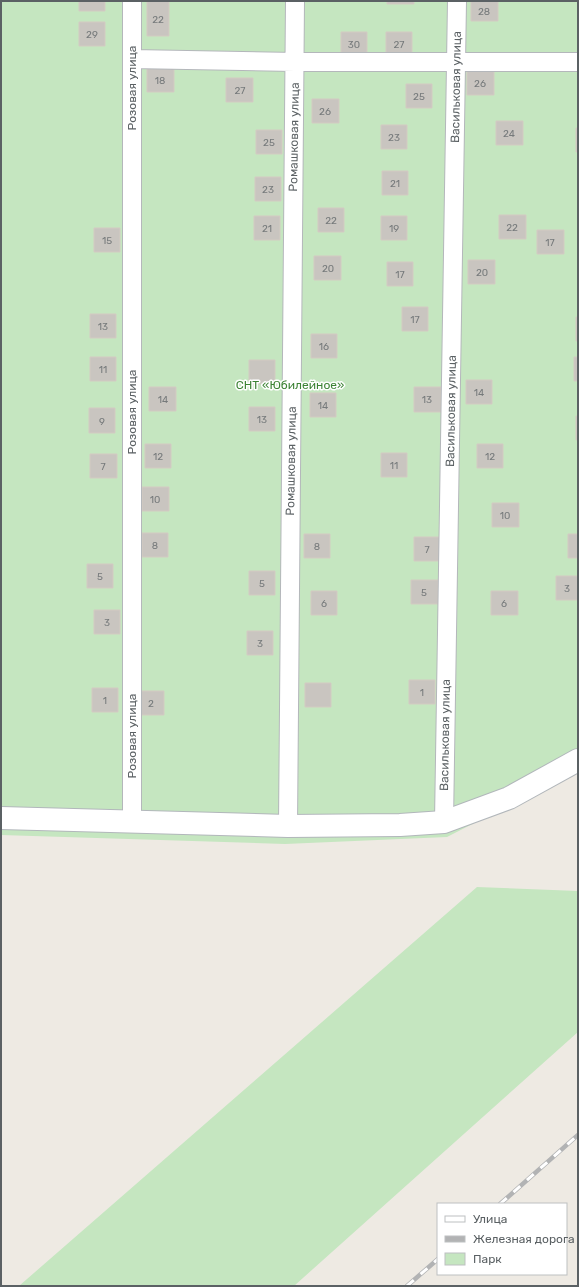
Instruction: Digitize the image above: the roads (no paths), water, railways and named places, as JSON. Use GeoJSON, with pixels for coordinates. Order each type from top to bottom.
{"type":"FeatureCollection","features":[{"type":"Feature","properties":{"kind":"street","name":"Розовая улица"},"geometry":{"type":"LineString","coordinates":[[132,1],[132,822]]}},
{"type":"Feature","properties":{"kind":"street","name":"Ромашковая улица"},"geometry":{"type":"LineString","coordinates":[[288,826],[295,1]]}},
{"type":"Feature","properties":{"kind":"street","name":"Васильковая улица"},"geometry":{"type":"LineString","coordinates":[[444,822],[457,1]]}},
{"type":"Feature","properties":{"kind":"street"},"geometry":{"type":"LineString","coordinates":[[132,59],[295,62],[578,62]]}},
{"type":"Feature","properties":{"kind":"street"},"geometry":{"type":"LineString","coordinates":[[1,818],[288,826],[400,825],[444,822],[509,798],[578,760]]}},
{"type":"Feature","properties":{"kind":"railway"},"geometry":{"type":"LineString","coordinates":[[501,1203],[578,1135]]}},
{"type":"Feature","properties":{"kind":"railway"},"geometry":{"type":"LineString","coordinates":[[407,1286],[437,1260]]}},
{"type":"Feature","properties":{"kind":"park label","name":"СНТ «Юбилейное»"},"geometry":{"type":"Point","coordinates":[290,385]}}]}
